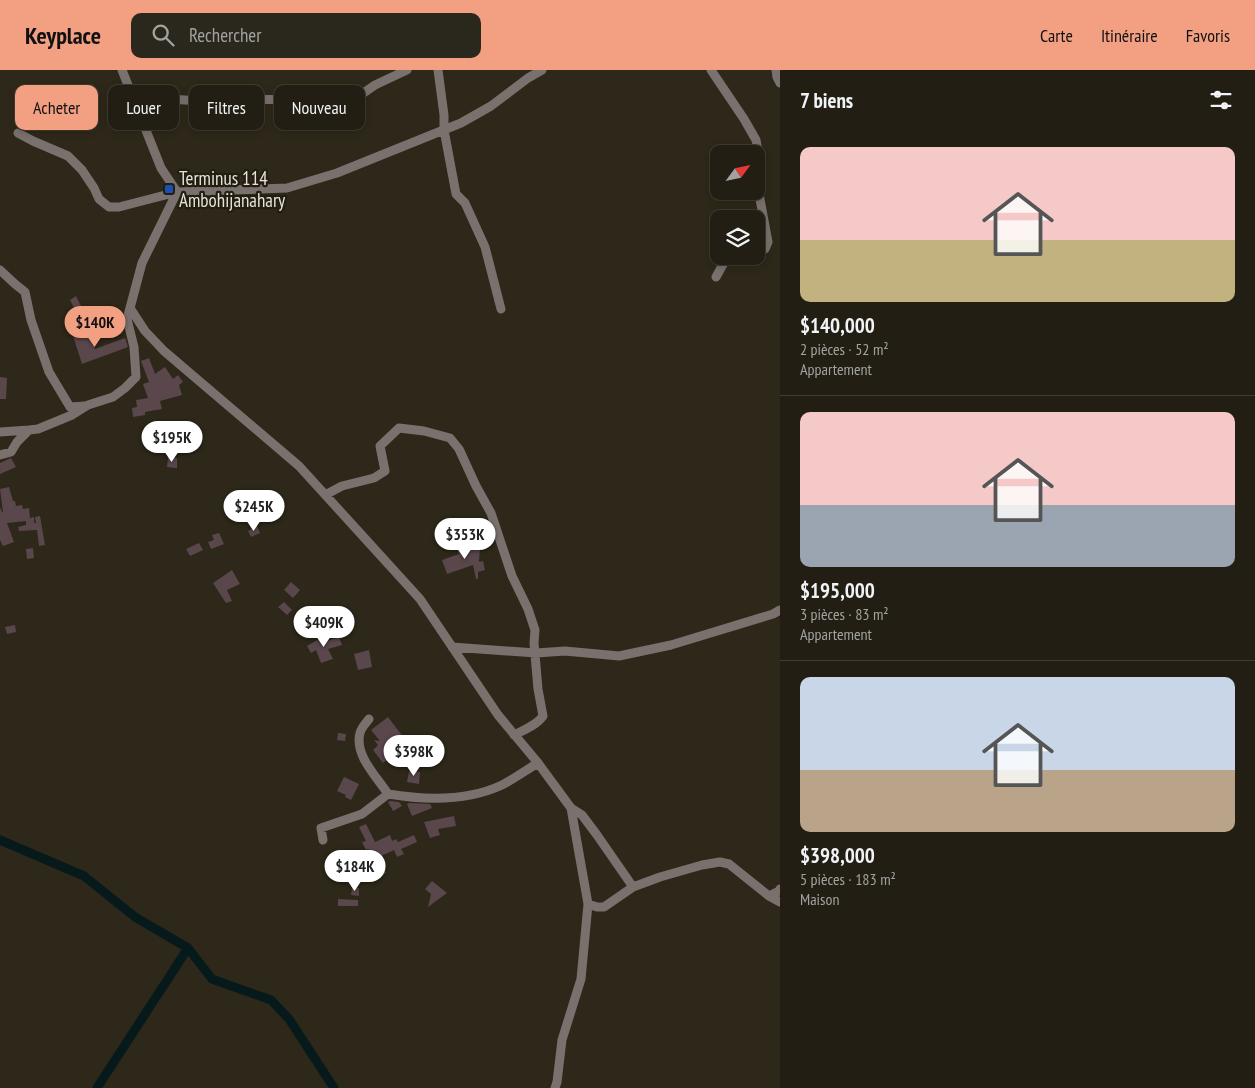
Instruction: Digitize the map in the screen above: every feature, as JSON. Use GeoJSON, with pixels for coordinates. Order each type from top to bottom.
{"type":"FeatureCollection","features":[{"type":"Feature","properties":{"kind":"street"},"geometry":{"type":"LineString","coordinates":[[122,70],[128,85]]}},
{"type":"Feature","properties":{"kind":"street"},"geometry":{"type":"LineString","coordinates":[[179,100],[344,99],[362,94],[375,85],[407,70]]}},
{"type":"Feature","properties":{"kind":"street"},"geometry":{"type":"LineString","coordinates":[[438,70],[444,130],[456,194],[466,203],[485,247],[501,309]]}},
{"type":"Feature","properties":{"kind":"street"},"geometry":{"type":"LineString","coordinates":[[18,133],[68,156],[82,170],[100,199],[109,207],[119,207],[177,192],[287,188],[337,174],[461,123],[491,106],[528,78],[542,70]]}},
{"type":"Feature","properties":{"kind":"street"},"geometry":{"type":"LineString","coordinates":[[711,70],[735,104],[756,140],[761,168],[759,194],[762,210]]}},
{"type":"Feature","properties":{"kind":"street"},"geometry":{"type":"LineString","coordinates":[[776,70],[780,83]]}},
{"type":"Feature","properties":{"kind":"street"},"geometry":{"type":"LineString","coordinates":[[145,130],[161,168],[177,192]]}},
{"type":"Feature","properties":{"kind":"street"},"geometry":{"type":"LineString","coordinates":[[0,270],[25,292],[31,320],[49,372],[70,407],[88,405],[113,397],[136,377],[134,346],[127,319],[142,263],[177,192]]}},
{"type":"Feature","properties":{"kind":"street"},"geometry":{"type":"LineString","coordinates":[[765,226],[768,242],[765,249]]}},
{"type":"Feature","properties":{"kind":"street"},"geometry":{"type":"LineString","coordinates":[[716,277],[723,265]]}},
{"type":"Feature","properties":{"kind":"street"},"geometry":{"type":"LineString","coordinates":[[130,308],[145,331],[164,351],[299,466],[420,599],[498,715],[538,763],[571,808],[582,815],[633,887]]}},
{"type":"Feature","properties":{"kind":"street"},"geometry":{"type":"LineString","coordinates":[[0,432],[38,429],[72,415],[88,405]]}},
{"type":"Feature","properties":{"kind":"street"},"geometry":{"type":"LineString","coordinates":[[325,495],[342,486],[374,478],[385,471],[380,446],[399,428],[424,431],[450,438],[459,449],[491,513],[512,576],[528,609],[535,630],[534,643],[538,689],[543,716],[535,724],[514,735]]}},
{"type":"Feature","properties":{"kind":"street"},"geometry":{"type":"LineString","coordinates":[[0,455],[11,452],[29,430]]}},
{"type":"Feature","properties":{"kind":"street"},"geometry":{"type":"LineString","coordinates":[[452,647],[536,653],[565,651],[619,656],[671,645],[773,614],[780,610]]}},
{"type":"Feature","properties":{"kind":"street"},"geometry":{"type":"LineString","coordinates":[[369,719],[360,732],[360,750],[370,770],[388,794]]}},
{"type":"Feature","properties":{"kind":"street"},"geometry":{"type":"LineString","coordinates":[[323,840],[321,828],[362,814],[388,794],[436,798],[470,795],[501,785],[538,763]]}},
{"type":"Feature","properties":{"kind":"street"},"geometry":{"type":"LineString","coordinates":[[555,1088],[562,1040],[582,979],[588,904],[571,808]]}},
{"type":"Feature","properties":{"kind":"street"},"geometry":{"type":"LineString","coordinates":[[588,904],[604,907],[633,887],[660,877],[720,862],[730,864],[769,896],[780,902]]}},
{"type":"Feature","properties":{"kind":"street"},"geometry":{"type":"LineString","coordinates":[[769,896],[779,891],[780,888]]}},
{"type":"Feature","properties":{"kind":"building"},"geometry":{"type":"Polygon","coordinates":[[[76,296],[82,308],[76,312],[70,300],[76,296]]]}},
{"type":"Feature","properties":{"kind":"building"},"geometry":{"type":"Polygon","coordinates":[[[89,331],[95,349],[125,338],[128,347],[82,364],[73,336],[89,331]]]}},
{"type":"Feature","properties":{"kind":"building"},"geometry":{"type":"Polygon","coordinates":[[[149,358],[155,374],[165,367],[173,379],[178,375],[183,382],[179,385],[182,395],[160,401],[162,409],[145,412],[145,415],[133,417],[132,408],[137,407],[136,400],[148,398],[143,384],[149,382],[141,361],[149,358]]]}},
{"type":"Feature","properties":{"kind":"building"},"geometry":{"type":"Polygon","coordinates":[[[0,377],[7,378],[6,399],[0,399],[0,377]]]}},
{"type":"Feature","properties":{"kind":"building"},"geometry":{"type":"Polygon","coordinates":[[[11,458],[16,467],[0,474],[0,463],[11,458]]]}},
{"type":"Feature","properties":{"kind":"building"},"geometry":{"type":"Polygon","coordinates":[[[168,458],[177,458],[177,468],[167,467],[168,458]]]}},
{"type":"Feature","properties":{"kind":"building"},"geometry":{"type":"Polygon","coordinates":[[[9,487],[16,506],[22,505],[23,509],[29,508],[30,518],[34,517],[34,523],[36,523],[35,517],[40,516],[45,545],[39,546],[37,530],[19,531],[18,527],[26,525],[26,521],[7,523],[14,542],[3,546],[0,540],[0,507],[3,512],[0,489],[9,487]]]}},
{"type":"Feature","properties":{"kind":"building"},"geometry":{"type":"Polygon","coordinates":[[[265,504],[269,511],[262,516],[258,509],[265,504]]]}},
{"type":"Feature","properties":{"kind":"building"},"geometry":{"type":"Polygon","coordinates":[[[257,526],[260,533],[251,537],[248,531],[257,526]]]}},
{"type":"Feature","properties":{"kind":"building"},"geometry":{"type":"Polygon","coordinates":[[[219,533],[224,544],[211,549],[208,542],[214,540],[212,535],[219,533]]]}},
{"type":"Feature","properties":{"kind":"building"},"geometry":{"type":"Polygon","coordinates":[[[199,543],[203,550],[190,556],[186,549],[199,543]]]}},
{"type":"Feature","properties":{"kind":"building"},"geometry":{"type":"Polygon","coordinates":[[[463,545],[480,546],[479,562],[483,561],[485,570],[478,572],[478,579],[476,579],[473,565],[447,574],[442,560],[459,554],[456,548],[463,545]]]}},
{"type":"Feature","properties":{"kind":"building"},"geometry":{"type":"Polygon","coordinates":[[[33,548],[34,558],[27,559],[26,549],[33,548]]]}},
{"type":"Feature","properties":{"kind":"building"},"geometry":{"type":"Polygon","coordinates":[[[232,570],[240,584],[227,590],[232,601],[226,603],[213,583],[232,570]]]}},
{"type":"Feature","properties":{"kind":"building"},"geometry":{"type":"Polygon","coordinates":[[[291,582],[300,590],[293,598],[284,590],[291,582]]]}},
{"type":"Feature","properties":{"kind":"building"},"geometry":{"type":"Polygon","coordinates":[[[284,602],[292,610],[287,615],[278,607],[284,602]]]}},
{"type":"Feature","properties":{"kind":"building"},"geometry":{"type":"Polygon","coordinates":[[[15,625],[16,632],[7,634],[5,627],[15,625]]]}},
{"type":"Feature","properties":{"kind":"building"},"geometry":{"type":"Polygon","coordinates":[[[339,637],[342,645],[328,649],[333,659],[321,663],[316,650],[311,653],[307,646],[321,638],[324,642],[339,637]]]}},
{"type":"Feature","properties":{"kind":"building"},"geometry":{"type":"Polygon","coordinates":[[[369,650],[372,667],[358,670],[354,654],[369,650]]]}},
{"type":"Feature","properties":{"kind":"building"},"geometry":{"type":"Polygon","coordinates":[[[388,717],[404,738],[396,743],[402,751],[383,763],[373,750],[378,745],[374,740],[380,741],[371,730],[388,717]]]}},
{"type":"Feature","properties":{"kind":"building"},"geometry":{"type":"Polygon","coordinates":[[[338,733],[346,734],[345,741],[337,740],[338,733]]]}},
{"type":"Feature","properties":{"kind":"building"},"geometry":{"type":"Polygon","coordinates":[[[409,771],[420,772],[419,784],[407,782],[409,771]]]}},
{"type":"Feature","properties":{"kind":"building"},"geometry":{"type":"Polygon","coordinates":[[[344,777],[359,784],[351,800],[345,797],[346,795],[337,791],[344,777]]]}},
{"type":"Feature","properties":{"kind":"building"},"geometry":{"type":"Polygon","coordinates":[[[388,802],[399,802],[402,806],[393,811],[388,802]]]}},
{"type":"Feature","properties":{"kind":"building"},"geometry":{"type":"Polygon","coordinates":[[[407,804],[430,804],[432,808],[412,816],[407,804]]]}},
{"type":"Feature","properties":{"kind":"building"},"geometry":{"type":"Polygon","coordinates":[[[454,816],[456,826],[438,829],[440,835],[430,838],[424,822],[454,816]]]}},
{"type":"Feature","properties":{"kind":"building"},"geometry":{"type":"Polygon","coordinates":[[[366,824],[375,842],[390,835],[392,841],[396,839],[398,842],[414,835],[417,842],[401,849],[404,854],[397,857],[394,850],[381,856],[383,861],[381,862],[386,873],[379,877],[376,871],[365,874],[363,867],[375,864],[368,849],[366,850],[362,842],[366,841],[359,827],[366,824]]]}},
{"type":"Feature","properties":{"kind":"building"},"geometry":{"type":"Polygon","coordinates":[[[351,856],[352,864],[341,865],[340,857],[351,856]]]}},
{"type":"Feature","properties":{"kind":"building"},"geometry":{"type":"Polygon","coordinates":[[[432,881],[447,893],[428,907],[431,894],[425,889],[432,881]]]}},
{"type":"Feature","properties":{"kind":"building"},"geometry":{"type":"Polygon","coordinates":[[[352,888],[359,888],[359,896],[351,895],[352,888]]]}},
{"type":"Feature","properties":{"kind":"building"},"geometry":{"type":"Polygon","coordinates":[[[338,899],[358,900],[358,906],[338,906],[338,899]]]}},
{"type":"Feature","properties":{"kind":"waterway"},"geometry":{"type":"LineString","coordinates":[[0,840],[84,876],[135,917],[188,948],[212,979],[271,1000],[289,1019],[334,1088]]}},
{"type":"Feature","properties":{"kind":"waterway"},"geometry":{"type":"LineString","coordinates":[[97,1088],[188,948]]}},
{"type":"Feature","properties":{"kind":"place","name":"Terminus 114 Ambohijanahary"},"geometry":{"type":"Point","coordinates":[169,189]}}]}
